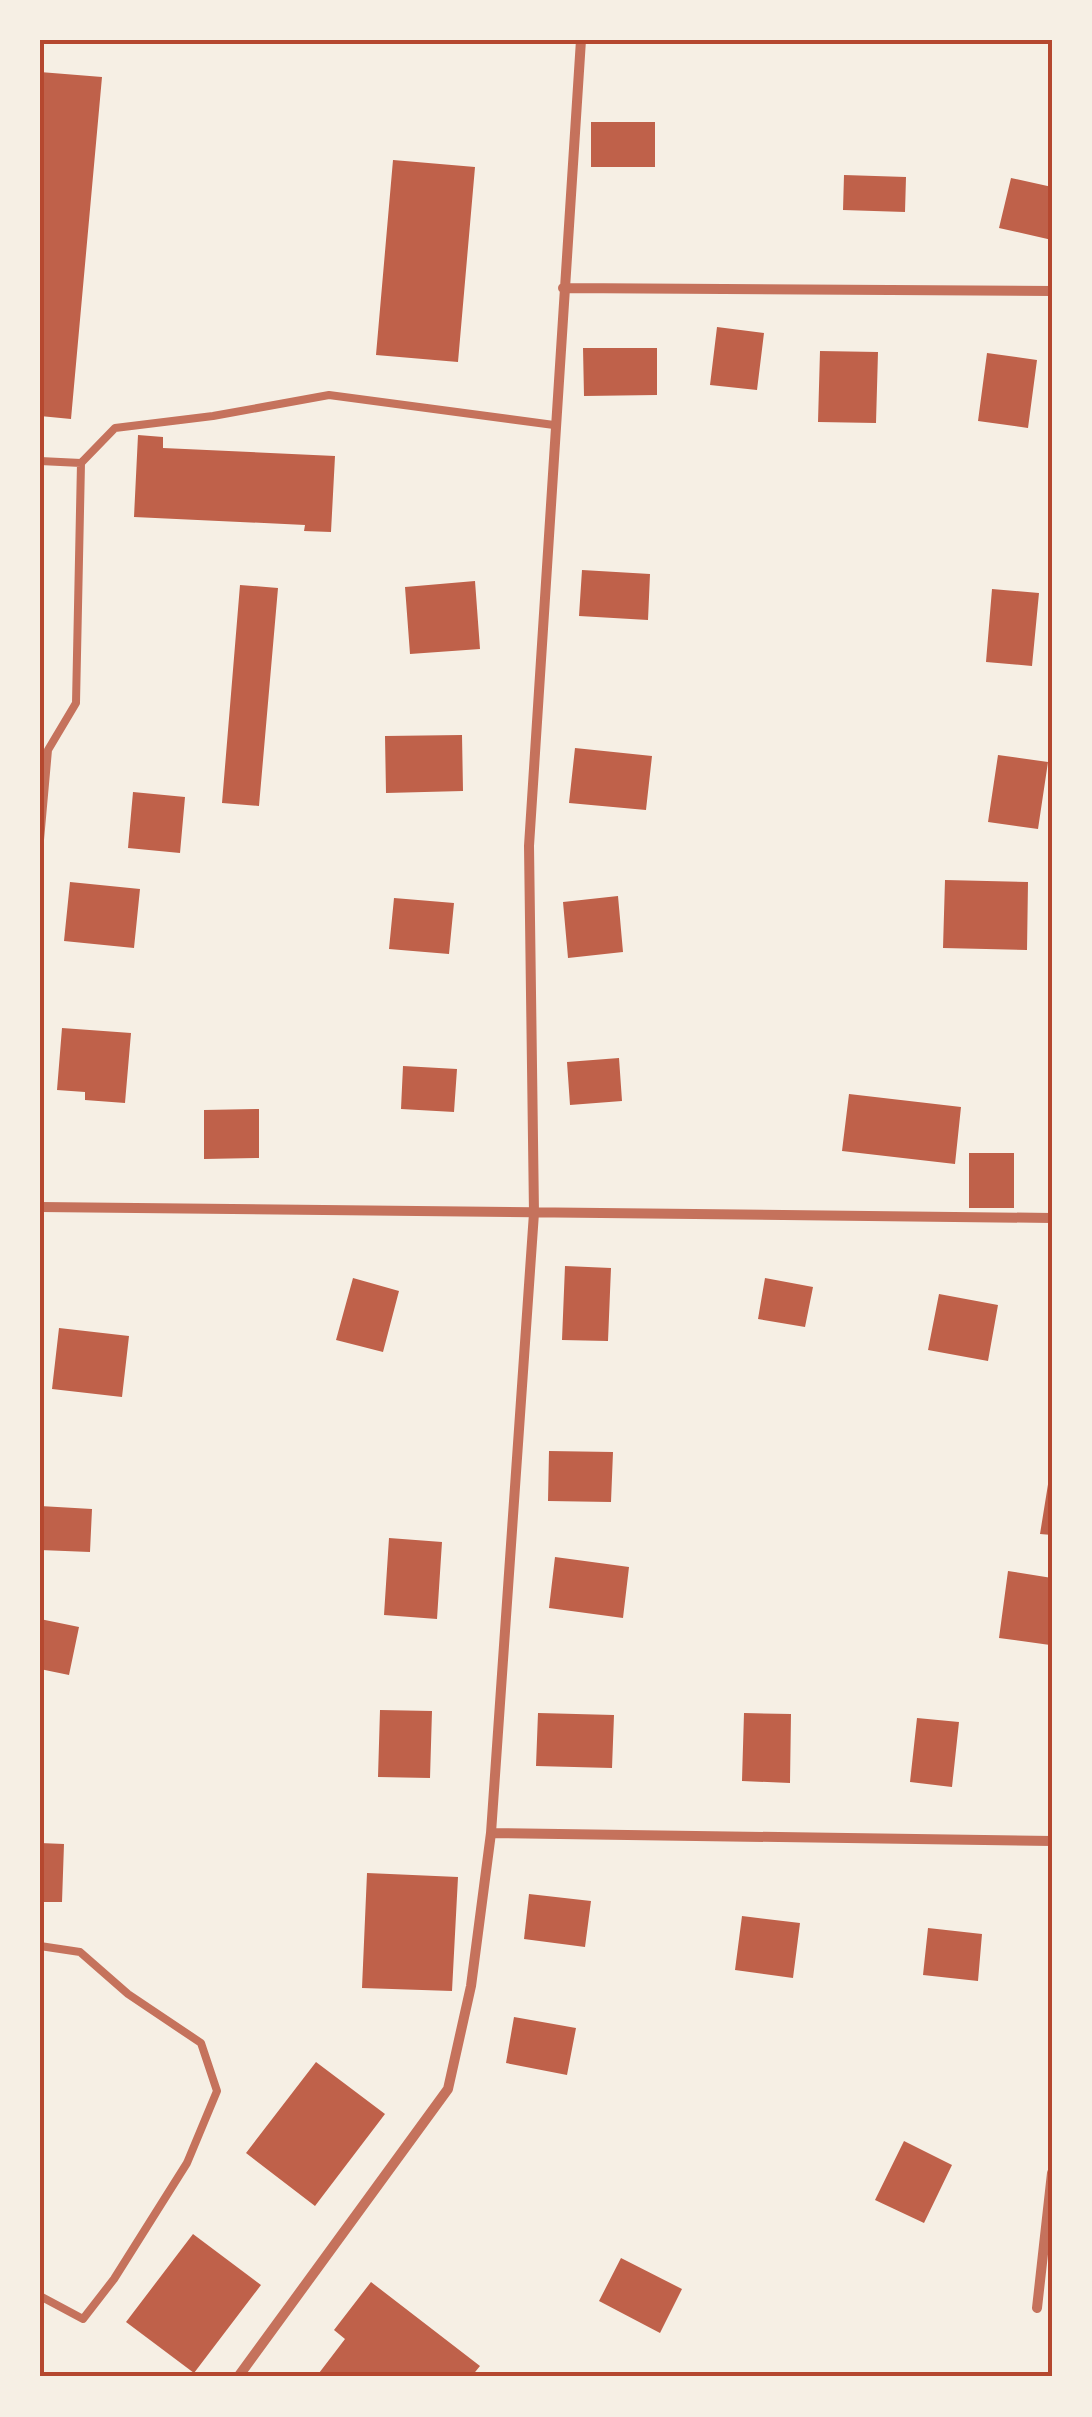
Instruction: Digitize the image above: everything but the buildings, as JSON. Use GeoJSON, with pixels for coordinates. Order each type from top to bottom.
{"type":"FeatureCollection","features":[{"type":"Feature","properties":{"kind":"street"},"geometry":{"type":"LineString","coordinates":[[238,2377],[448,2089],[471,1986],[491,1833],[534,1214],[529,846],[581,40]]}},
{"type":"Feature","properties":{"kind":"street"},"geometry":{"type":"LineString","coordinates":[[562,288],[1052,290]]}},
{"type":"Feature","properties":{"kind":"street"},"geometry":{"type":"LineString","coordinates":[[40,1207],[1052,1218]]}},
{"type":"Feature","properties":{"kind":"street"},"geometry":{"type":"LineString","coordinates":[[491,1833],[1052,1842]]}},
{"type":"Feature","properties":{"kind":"street"},"geometry":{"type":"LineString","coordinates":[[1037,2308],[1052,2173]]}},
{"type":"Feature","properties":{"kind":"lane"},"geometry":{"type":"LineString","coordinates":[[40,840],[48,750],[76,703],[81,463],[116,428],[329,395],[554,425]]}},
{"type":"Feature","properties":{"kind":"lane"},"geometry":{"type":"LineString","coordinates":[[40,461],[81,463]]}},
{"type":"Feature","properties":{"kind":"lane"},"geometry":{"type":"LineString","coordinates":[[40,1946],[80,1952],[128,1994],[201,2043],[217,2091],[187,2163],[114,2279],[83,2319],[40,2296]]}}]}
